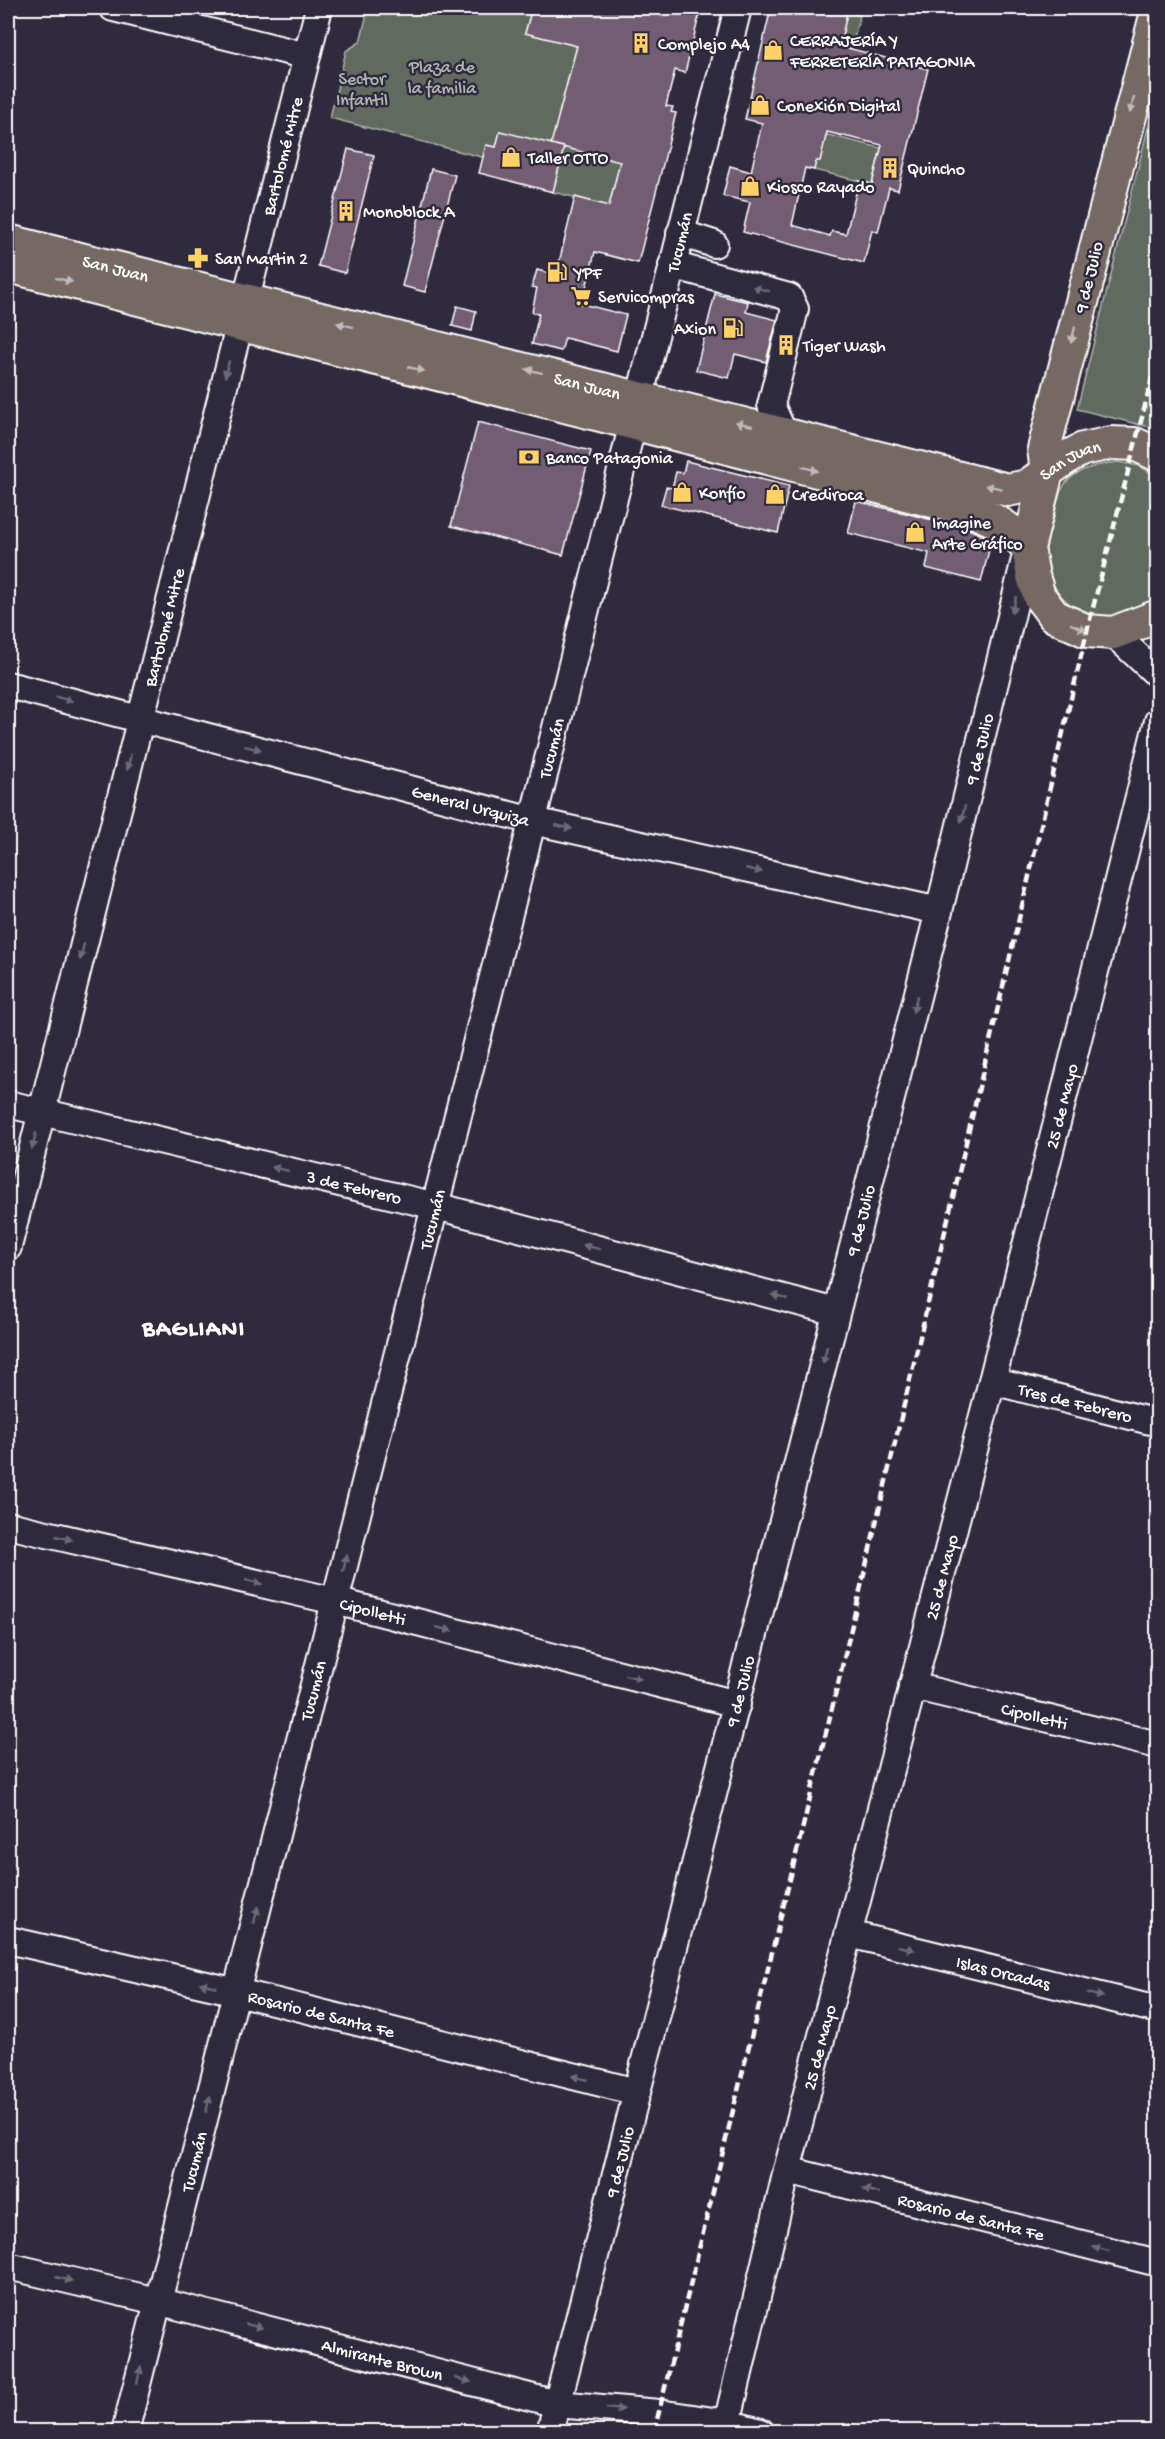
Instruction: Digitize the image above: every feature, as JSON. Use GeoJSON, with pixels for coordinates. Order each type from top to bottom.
{"type":"FeatureCollection","features":[{"type":"Feature","properties":{"kind":"main road","name":"9 de Julio"},"geometry":{"type":"LineString","coordinates":[[1028,548],[1047,472],[1044,448],[1158,8]]}},
{"type":"Feature","properties":{"kind":"main road","name":"San Juan"},"geometry":{"type":"LineString","coordinates":[[8,241],[241,312]]}},
{"type":"Feature","properties":{"kind":"main road","name":"San Juan"},"geometry":{"type":"LineString","coordinates":[[8,266],[241,312],[635,410],[975,512],[1001,522],[1028,548]]}},
{"type":"Feature","properties":{"kind":"main road","name":"San Juan"},"geometry":{"type":"LineString","coordinates":[[635,410],[784,434],[1008,490],[1027,486],[1069,456],[1083,449],[1111,443],[1135,444],[1158,454]]}},
{"type":"Feature","properties":{"kind":"main road"},"geometry":{"type":"LineString","coordinates":[[1028,548],[1039,596],[1054,616],[1087,631],[1113,633],[1158,616]]}},
{"type":"Feature","properties":{"kind":"street"},"geometry":{"type":"LineString","coordinates":[[113,8],[306,56]]}},
{"type":"Feature","properties":{"kind":"street","name":"Bartolomé Mitre"},"geometry":{"type":"LineString","coordinates":[[8,1247],[319,8]]}},
{"type":"Feature","properties":{"kind":"street","name":"Tucumán"},"geometry":{"type":"LineString","coordinates":[[125,2432],[738,8]]}},
{"type":"Feature","properties":{"kind":"street"},"geometry":{"type":"LineString","coordinates":[[680,233],[714,244]]}},
{"type":"Feature","properties":{"kind":"street"},"geometry":{"type":"LineString","coordinates":[[672,265],[789,297],[795,309],[771,405],[784,434]]}},
{"type":"Feature","properties":{"kind":"street","name":"9 de Julio"},"geometry":{"type":"LineString","coordinates":[[550,2432],[939,911],[1028,548]]}},
{"type":"Feature","properties":{"kind":"street"},"geometry":{"type":"LineString","coordinates":[[1113,633],[1158,675]]}},
{"type":"Feature","properties":{"kind":"street","name":"General Urquiza"},"geometry":{"type":"LineString","coordinates":[[8,685],[533,820],[939,911]]}},
{"type":"Feature","properties":{"kind":"street","name":"25 de Mayo"},"geometry":{"type":"LineString","coordinates":[[726,2427],[787,2170],[992,1381],[1158,721]]}},
{"type":"Feature","properties":{"kind":"street","name":"3 de Febrero"},"geometry":{"type":"LineString","coordinates":[[8,1104],[436,1206],[836,1312]]}},
{"type":"Feature","properties":{"kind":"street","name":"Tres de Febrero"},"geometry":{"type":"LineString","coordinates":[[992,1381],[1158,1423]]}},
{"type":"Feature","properties":{"kind":"street","name":"Cipolletti"},"geometry":{"type":"LineString","coordinates":[[8,1525],[335,1601],[737,1704]]}},
{"type":"Feature","properties":{"kind":"street","name":"Cipolletti"},"geometry":{"type":"LineString","coordinates":[[912,1686],[1158,1745]]}},
{"type":"Feature","properties":{"kind":"street","name":"Islas Orcadas"},"geometry":{"type":"LineString","coordinates":[[849,1934],[1158,2010]]}},
{"type":"Feature","properties":{"kind":"street","name":"Rosario de Santa Fe"},"geometry":{"type":"LineString","coordinates":[[8,1940],[237,1992],[637,2092]]}},
{"type":"Feature","properties":{"kind":"street","name":"Rosario de Santa Fe"},"geometry":{"type":"LineString","coordinates":[[787,2170],[1158,2263]]}},
{"type":"Feature","properties":{"kind":"street","name":"Almirante Brown"},"geometry":{"type":"LineString","coordinates":[[8,2266],[158,2301],[557,2404],[659,2413],[761,2432]]}},
{"type":"Feature","properties":{"kind":"green space","name":"Plaza de la familia"},"geometry":{"type":"Polygon","coordinates":[[[365,8],[532,8],[525,33],[577,46],[559,113],[620,162],[609,206],[553,192],[564,147],[493,160],[330,118],[346,51],[360,42],[368,10],[365,8]]]}},
{"type":"Feature","properties":{"kind":"green space"},"geometry":{"type":"Polygon","coordinates":[[[847,12],[860,15],[851,50],[816,41],[843,32],[847,12]]]}},
{"type":"Feature","properties":{"kind":"green space"},"geometry":{"type":"Polygon","coordinates":[[[1157,92],[1157,429],[1077,409],[1157,92]]]}},
{"type":"Feature","properties":{"kind":"green space"},"geometry":{"type":"Polygon","coordinates":[[[816,132],[881,148],[872,184],[814,170],[816,132]]]}},
{"type":"Feature","properties":{"kind":"green space"},"geometry":{"type":"Polygon","coordinates":[[[1118,462],[1140,466],[1157,477],[1157,598],[1130,615],[1118,619],[1101,620],[1081,613],[1063,598],[1047,570],[1046,551],[1059,496],[1066,482],[1086,469],[1118,462]]]}},
{"type":"Feature","properties":{"kind":"building"},"geometry":{"type":"Polygon","coordinates":[[[532,8],[701,8],[685,73],[675,70],[666,106],[673,107],[671,112],[676,113],[638,263],[595,252],[582,304],[626,315],[617,351],[565,338],[561,351],[532,344],[539,314],[532,312],[537,288],[532,287],[537,270],[556,275],[575,197],[609,206],[620,162],[551,144],[577,46],[525,33],[532,8]]]}},
{"type":"Feature","properties":{"kind":"building"},"geometry":{"type":"Polygon","coordinates":[[[771,8],[848,8],[840,46],[928,69],[898,190],[889,188],[878,232],[872,230],[864,263],[743,232],[750,202],[723,196],[730,166],[751,172],[762,123],[745,119],[771,8]],[[827,132],[820,161],[816,161],[814,170],[805,168],[792,225],[830,236],[832,231],[846,234],[859,181],[872,184],[882,145],[827,132]]]}},
{"type":"Feature","properties":{"kind":"building"},"geometry":{"type":"Polygon","coordinates":[[[500,131],[564,147],[553,192],[479,173],[486,145],[496,147],[500,131]]]}},
{"type":"Feature","properties":{"kind":"building","name":"Monoblock A"},"geometry":{"type":"Polygon","coordinates":[[[348,149],[374,155],[345,273],[318,266],[348,149]]]}},
{"type":"Feature","properties":{"kind":"building"},"geometry":{"type":"Polygon","coordinates":[[[431,169],[455,175],[425,292],[402,286],[431,169]]]}},
{"type":"Feature","properties":{"kind":"building"},"geometry":{"type":"Polygon","coordinates":[[[715,294],[748,302],[746,312],[777,320],[766,362],[735,354],[729,378],[696,370],[715,294]]]}},
{"type":"Feature","properties":{"kind":"building"},"geometry":{"type":"Polygon","coordinates":[[[457,306],[476,311],[472,331],[452,326],[457,306]]]}},
{"type":"Feature","properties":{"kind":"building"},"geometry":{"type":"Polygon","coordinates":[[[478,422],[591,451],[563,555],[451,526],[478,422]]]}},
{"type":"Feature","properties":{"kind":"building"},"geometry":{"type":"Polygon","coordinates":[[[686,461],[789,486],[778,533],[661,505],[666,487],[672,488],[676,472],[683,473],[686,461]]]}},
{"type":"Feature","properties":{"kind":"building"},"geometry":{"type":"Polygon","coordinates":[[[856,501],[969,529],[986,537],[990,546],[981,582],[926,568],[929,553],[848,533],[856,501]]]}},
{"type":"Feature","properties":{"kind":"railway"},"geometry":{"type":"LineString","coordinates":[[654,2432],[837,1688],[1087,631],[1158,355]]}},
{"type":"Feature","properties":{"kind":"place","name":"Complejo A4"},"geometry":{"type":"Point","coordinates":[641,43]}},
{"type":"Feature","properties":{"kind":"place","name":"CERRAJERÍA Y FERRETERÍA PATAGONIA"},"geometry":{"type":"Point","coordinates":[773,50]}},
{"type":"Feature","properties":{"kind":"place","name":"Conexión Digital"},"geometry":{"type":"Point","coordinates":[760,105]}},
{"type":"Feature","properties":{"kind":"place","name":"Taller OTTO"},"geometry":{"type":"Point","coordinates":[511,157]}},
{"type":"Feature","properties":{"kind":"place","name":"Quincho"},"geometry":{"type":"Point","coordinates":[890,168]}},
{"type":"Feature","properties":{"kind":"place","name":"Kiosco Rayado"},"geometry":{"type":"Point","coordinates":[750,186]}},
{"type":"Feature","properties":{"kind":"place","name":"Monoblock A"},"geometry":{"type":"Point","coordinates":[346,211]}},
{"type":"Feature","properties":{"kind":"place","name":"San Martin 2"},"geometry":{"type":"Point","coordinates":[198,258]}},
{"type":"Feature","properties":{"kind":"place","name":"YPF"},"geometry":{"type":"Point","coordinates":[557,272]}},
{"type":"Feature","properties":{"kind":"place","name":"Servicompras"},"geometry":{"type":"Point","coordinates":[581,296]}},
{"type":"Feature","properties":{"kind":"place","name":"Axion"},"geometry":{"type":"Point","coordinates":[733,328]}},
{"type":"Feature","properties":{"kind":"place","name":"Tiger Wash"},"geometry":{"type":"Point","coordinates":[786,345]}},
{"type":"Feature","properties":{"kind":"place","name":"Banco Patagonia"},"geometry":{"type":"Point","coordinates":[529,457]}},
{"type":"Feature","properties":{"kind":"place","name":"Konfío"},"geometry":{"type":"Point","coordinates":[682,492]}},
{"type":"Feature","properties":{"kind":"place","name":"Crediroca"},"geometry":{"type":"Point","coordinates":[775,494]}},
{"type":"Feature","properties":{"kind":"place","name":"Imagine Arte Gráfico"},"geometry":{"type":"Point","coordinates":[915,532]}},
{"type":"Feature","properties":{"kind":"district","name":"BAGLIANI"},"geometry":{"type":"Point","coordinates":[194,1327]}},
{"type":"Feature","properties":{"kind":"park label","name":"Sector Infantil"},"geometry":{"type":"Point","coordinates":[362,88]}}]}
